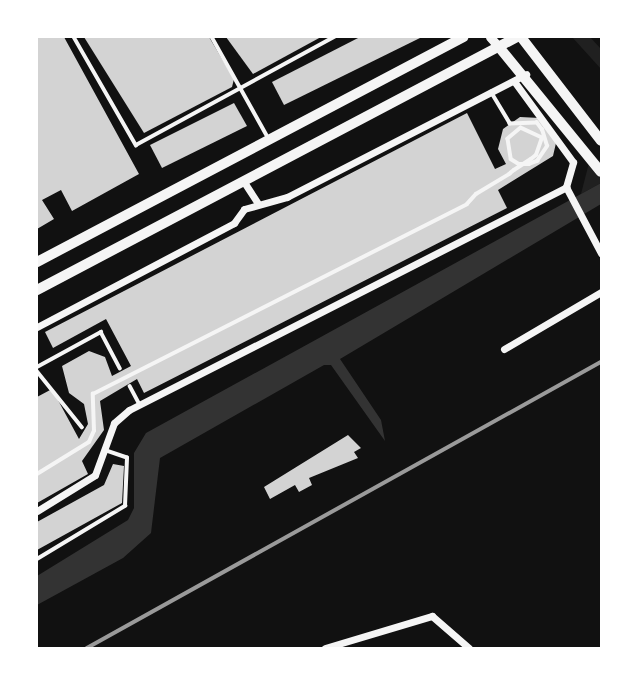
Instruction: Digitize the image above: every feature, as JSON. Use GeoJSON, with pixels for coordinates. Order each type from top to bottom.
{"type":"FeatureCollection","features":[{"type":"Feature","properties":{"kind":"main road"},"geometry":{"type":"LineString","coordinates":[[37,262],[464,37]]}},
{"type":"Feature","properties":{"kind":"main road"},"geometry":{"type":"LineString","coordinates":[[37,290],[519,37],[601,141]]}},
{"type":"Feature","properties":{"kind":"main road"},"geometry":{"type":"LineString","coordinates":[[499,47],[526,74],[601,172]]}},
{"type":"Feature","properties":{"kind":"street"},"geometry":{"type":"LineString","coordinates":[[490,37],[499,47]]}},
{"type":"Feature","properties":{"kind":"street"},"geometry":{"type":"LineString","coordinates":[[37,327],[234,223],[257,202],[287,197],[526,74]]}},
{"type":"Feature","properties":{"kind":"street"},"geometry":{"type":"LineString","coordinates":[[514,81],[573,162],[566,187],[601,253]]}},
{"type":"Feature","properties":{"kind":"street"},"geometry":{"type":"LineString","coordinates":[[244,182],[257,202]]}},
{"type":"Feature","properties":{"kind":"street"},"geometry":{"type":"LineString","coordinates":[[37,511],[84,484],[101,459],[100,450],[114,423],[140,405],[566,187]]}},
{"type":"Feature","properties":{"kind":"street"},"geometry":{"type":"LineString","coordinates":[[504,349],[601,292]]}},
{"type":"Feature","properties":{"kind":"street"},"geometry":{"type":"LineString","coordinates":[[325,648],[432,616],[469,648]]}},
{"type":"Feature","properties":{"kind":"lane"},"geometry":{"type":"LineString","coordinates":[[74,37],[136,145],[334,37]]}},
{"type":"Feature","properties":{"kind":"lane"},"geometry":{"type":"LineString","coordinates":[[212,37],[269,139]]}},
{"type":"Feature","properties":{"kind":"lane"},"geometry":{"type":"LineString","coordinates":[[37,474],[75,453],[94,431],[93,394],[133,371],[199,345],[467,204],[514,170],[531,159],[541,148],[536,131],[521,128],[508,139],[511,159],[529,164],[545,153],[542,130],[537,123],[510,124],[491,92]]}},
{"type":"Feature","properties":{"kind":"lane"},"geometry":{"type":"LineString","coordinates":[[82,427],[37,369],[101,332],[120,368]]}},
{"type":"Feature","properties":{"kind":"lane"},"geometry":{"type":"LineString","coordinates":[[130,386],[140,405]]}},
{"type":"Feature","properties":{"kind":"lane"},"geometry":{"type":"LineString","coordinates":[[37,559],[125,506],[127,458],[100,450]]}},
{"type":"Feature","properties":{"kind":"shaded area"},"geometry":{"type":"Polygon","coordinates":[[[572,37],[590,37],[601,49],[601,69],[572,37]]]}},
{"type":"Feature","properties":{"kind":"shaded area"},"geometry":{"type":"Polygon","coordinates":[[[601,161],[601,183],[581,194],[589,163],[601,161]]]}},
{"type":"Feature","properties":{"kind":"shaded area"},"geometry":{"type":"Polygon","coordinates":[[[601,183],[601,204],[340,359],[381,420],[385,441],[331,365],[324,365],[160,458],[151,533],[123,558],[37,605],[37,576],[128,520],[134,508],[134,453],[146,433],[601,183]]]}},
{"type":"Feature","properties":{"kind":"building"},"geometry":{"type":"Polygon","coordinates":[[[37,37],[64,37],[139,174],[72,211],[61,190],[42,200],[54,219],[37,229],[37,37]]]}},
{"type":"Feature","properties":{"kind":"building"},"geometry":{"type":"Polygon","coordinates":[[[84,37],[209,37],[234,79],[232,87],[144,133],[84,37]]]}},
{"type":"Feature","properties":{"kind":"building"},"geometry":{"type":"Polygon","coordinates":[[[226,37],[321,37],[253,74],[226,37]]]}},
{"type":"Feature","properties":{"kind":"building"},"geometry":{"type":"Polygon","coordinates":[[[360,37],[422,37],[284,105],[272,82],[360,37]]]}},
{"type":"Feature","properties":{"kind":"building"},"geometry":{"type":"Polygon","coordinates":[[[234,103],[247,126],[162,168],[150,145],[234,103]]]}},
{"type":"Feature","properties":{"kind":"building"},"geometry":{"type":"Polygon","coordinates":[[[467,113],[495,169],[506,164],[498,149],[503,129],[520,117],[540,118],[556,143],[553,156],[498,190],[507,208],[144,393],[137,379],[100,401],[104,430],[82,461],[88,474],[37,503],[37,397],[52,389],[79,439],[88,424],[84,404],[69,393],[62,366],[89,351],[105,357],[112,376],[131,366],[106,319],[53,348],[45,332],[467,113]]]}},
{"type":"Feature","properties":{"kind":"building"},"geometry":{"type":"Polygon","coordinates":[[[348,435],[361,448],[354,452],[358,458],[309,478],[312,485],[299,492],[295,485],[270,499],[264,487],[348,435]]]}},
{"type":"Feature","properties":{"kind":"building"},"geometry":{"type":"Polygon","coordinates":[[[113,464],[124,466],[122,503],[37,550],[37,522],[104,485],[113,464]]]}},
{"type":"Feature","properties":{"kind":"railway"},"geometry":{"type":"LineString","coordinates":[[87,648],[601,362]]}}]}
